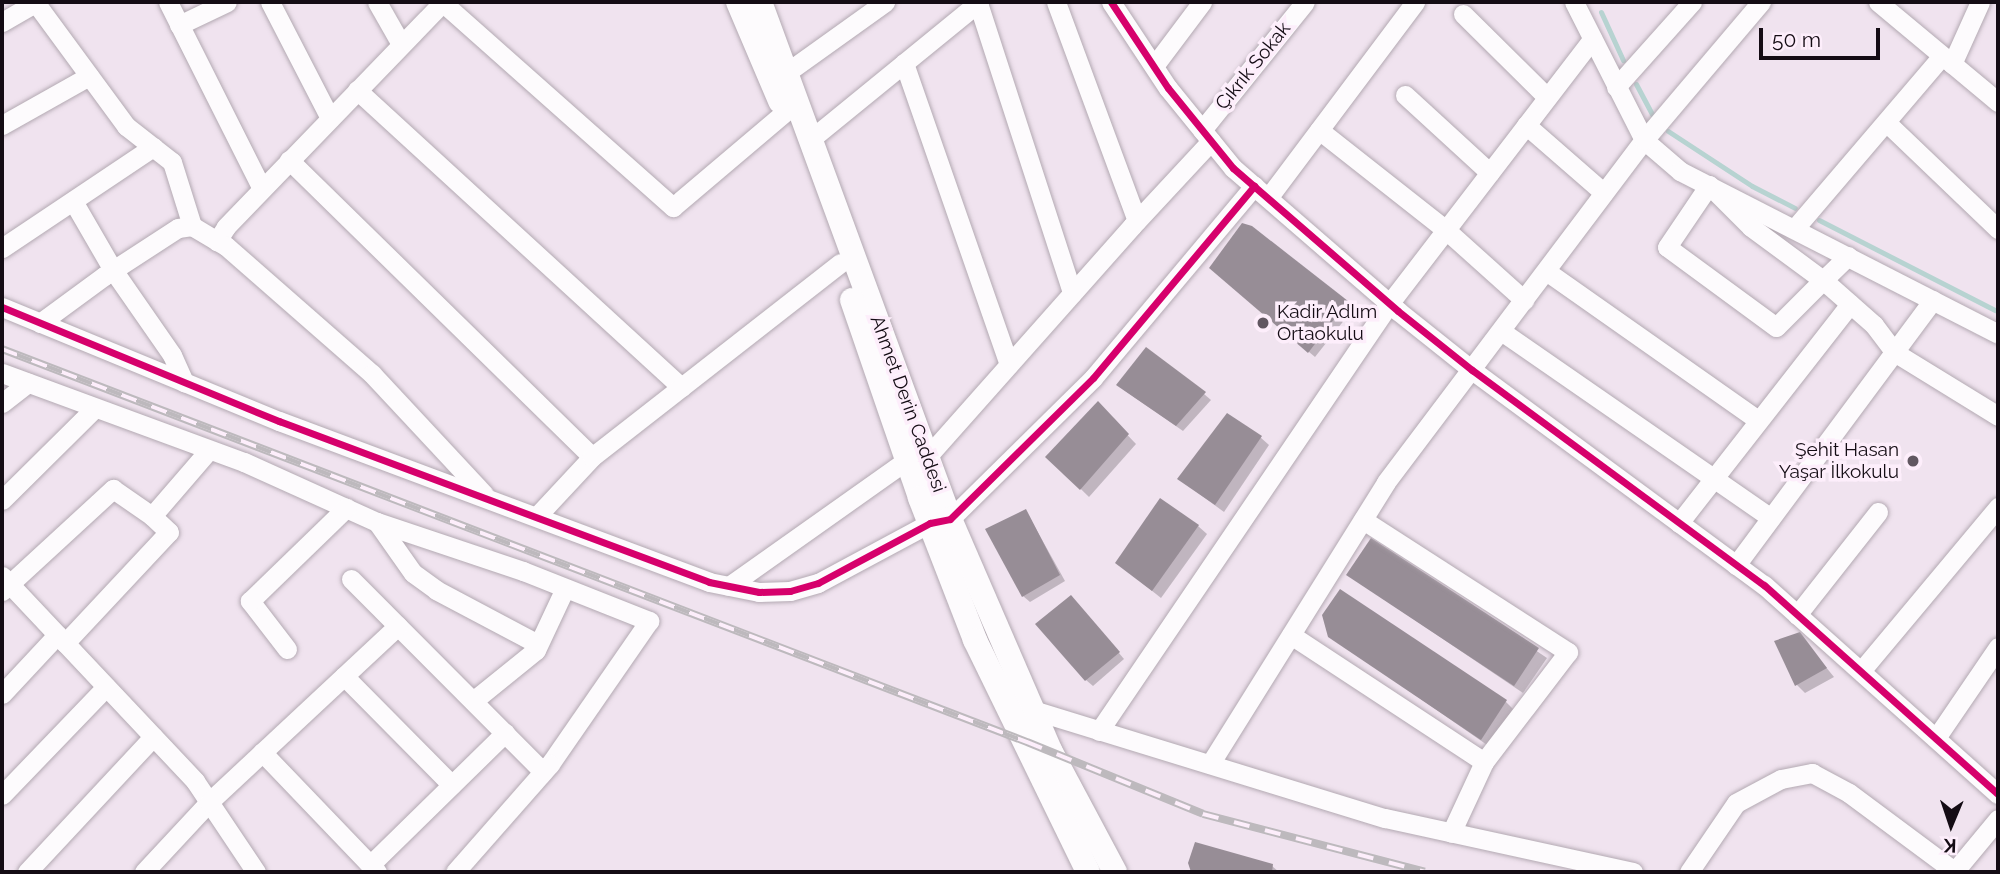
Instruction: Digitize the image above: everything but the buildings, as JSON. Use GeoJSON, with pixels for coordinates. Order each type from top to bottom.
{"type":"FeatureCollection","features":[{"type":"Feature","properties":{"kind":"main road","name":"Ahmet Derin Caddesi"},"geometry":{"type":"LineString","coordinates":[[738,2],[785,112],[839,263],[917,459],[940,521],[975,640],[1088,872]]}},
{"type":"Feature","properties":{"kind":"main road","name":"Ahmet Derin Caddesi"},"geometry":{"type":"LineString","coordinates":[[760,2],[811,139],[917,459]]}},
{"type":"Feature","properties":{"kind":"main road","name":"Ahmet Derin Caddesi"},"geometry":{"type":"LineString","coordinates":[[940,521],[1051,752],[1115,872]]}},
{"type":"Feature","properties":{"kind":"street"},"geometry":{"type":"LineString","coordinates":[[2,22],[35,2],[125,126],[172,162],[192,226]]}},
{"type":"Feature","properties":{"kind":"street"},"geometry":{"type":"LineString","coordinates":[[169,2],[262,189]]}},
{"type":"Feature","properties":{"kind":"street"},"geometry":{"type":"LineString","coordinates":[[179,25],[226,2]]}},
{"type":"Feature","properties":{"kind":"street"},"geometry":{"type":"LineString","coordinates":[[270,2],[330,118]]}},
{"type":"Feature","properties":{"kind":"street"},"geometry":{"type":"LineString","coordinates":[[377,2],[401,44]]}},
{"type":"Feature","properties":{"kind":"street"},"geometry":{"type":"LineString","coordinates":[[216,241],[289,160],[443,2],[673,207],[785,112]]}},
{"type":"Feature","properties":{"kind":"street"},"geometry":{"type":"LineString","coordinates":[[786,73],[885,2]]}},
{"type":"Feature","properties":{"kind":"street"},"geometry":{"type":"LineString","coordinates":[[811,139],[978,2],[1072,293]]}},
{"type":"Feature","properties":{"kind":"street"},"geometry":{"type":"LineString","coordinates":[[1056,2],[1137,220]]}},
{"type":"Feature","properties":{"kind":"street"},"geometry":{"type":"LineString","coordinates":[[1111,2],[1154,66],[1233,168],[1389,304],[1472,370],[1736,565],[1797,615],[1998,794]]}},
{"type":"Feature","properties":{"kind":"street"},"geometry":{"type":"LineString","coordinates":[[1154,66],[1202,2]]}},
{"type":"Feature","properties":{"kind":"street","name":"Çıkrık Sokak"},"geometry":{"type":"LineString","coordinates":[[729,586],[917,459],[1009,364],[1137,220],[1207,136],[1305,2]]}},
{"type":"Feature","properties":{"kind":"street"},"geometry":{"type":"LineString","coordinates":[[2,307],[279,421],[709,582],[759,592],[790,591],[818,583],[940,521],[1093,378],[1319,130],[1415,2]]}},
{"type":"Feature","properties":{"kind":"street"},"geometry":{"type":"LineString","coordinates":[[1616,87],[1692,2]]}},
{"type":"Feature","properties":{"kind":"street"},"geometry":{"type":"LineString","coordinates":[[1210,764],[1386,482],[1644,140],[1761,2]]}},
{"type":"Feature","properties":{"kind":"street"},"geometry":{"type":"LineString","coordinates":[[1795,228],[1886,122],[1947,60],[1980,2]]}},
{"type":"Feature","properties":{"kind":"street"},"geometry":{"type":"LineString","coordinates":[[1887,5],[1998,102]]}},
{"type":"Feature","properties":{"kind":"street"},"geometry":{"type":"LineString","coordinates":[[1583,7],[1592,39],[1644,140],[1681,172],[1998,332]]}},
{"type":"Feature","properties":{"kind":"street"},"geometry":{"type":"LineString","coordinates":[[1463,14],[1547,97]]}},
{"type":"Feature","properties":{"kind":"street"},"geometry":{"type":"LineString","coordinates":[[1099,731],[1389,304],[1592,39]]}},
{"type":"Feature","properties":{"kind":"street"},"geometry":{"type":"LineString","coordinates":[[904,63],[1009,364]]}},
{"type":"Feature","properties":{"kind":"street"},"geometry":{"type":"LineString","coordinates":[[2,125],[89,76]]}},
{"type":"Feature","properties":{"kind":"street"},"geometry":{"type":"LineString","coordinates":[[357,90],[681,387]]}},
{"type":"Feature","properties":{"kind":"street"},"geometry":{"type":"LineString","coordinates":[[1405,95],[1490,173]]}},
{"type":"Feature","properties":{"kind":"street"},"geometry":{"type":"LineString","coordinates":[[1886,122],[1998,229]]}},
{"type":"Feature","properties":{"kind":"street"},"geometry":{"type":"LineString","coordinates":[[1526,125],[1604,193]]}},
{"type":"Feature","properties":{"kind":"street"},"geometry":{"type":"LineString","coordinates":[[1319,130],[1446,230],[1524,300]]}},
{"type":"Feature","properties":{"kind":"street"},"geometry":{"type":"LineString","coordinates":[[2,248],[153,147]]}},
{"type":"Feature","properties":{"kind":"street"},"geometry":{"type":"LineString","coordinates":[[289,160],[592,457]]}},
{"type":"Feature","properties":{"kind":"street"},"geometry":{"type":"LineString","coordinates":[[1709,184],[1667,247],[1776,327],[1848,256]]}},
{"type":"Feature","properties":{"kind":"street"},"geometry":{"type":"LineString","coordinates":[[1709,184],[1751,227],[1823,281],[1874,325],[1894,352],[1998,416]]}},
{"type":"Feature","properties":{"kind":"street"},"geometry":{"type":"LineString","coordinates":[[73,201],[113,270],[172,355],[184,382]]}},
{"type":"Feature","properties":{"kind":"street"},"geometry":{"type":"LineString","coordinates":[[40,323],[113,270],[178,228],[192,226],[226,246],[372,374],[487,497]]}},
{"type":"Feature","properties":{"kind":"street"},"geometry":{"type":"LineString","coordinates":[[537,516],[592,457],[839,263]]}},
{"type":"Feature","properties":{"kind":"street"},"geometry":{"type":"LineString","coordinates":[[1546,271],[1758,420]]}},
{"type":"Feature","properties":{"kind":"street"},"geometry":{"type":"LineString","coordinates":[[1736,565],[1933,300]]}},
{"type":"Feature","properties":{"kind":"street"},"geometry":{"type":"LineString","coordinates":[[1679,523],[1850,304]]}},
{"type":"Feature","properties":{"kind":"street"},"geometry":{"type":"LineString","coordinates":[[1501,331],[1771,518]]}},
{"type":"Feature","properties":{"kind":"street"},"geometry":{"type":"LineString","coordinates":[[2,373],[209,450],[377,522],[565,588],[649,621],[543,772],[455,872]]}},
{"type":"Feature","properties":{"kind":"street"},"geometry":{"type":"LineString","coordinates":[[2,403],[27,383]]}},
{"type":"Feature","properties":{"kind":"street"},"geometry":{"type":"LineString","coordinates":[[2,500],[95,408]]}},
{"type":"Feature","properties":{"kind":"street"},"geometry":{"type":"LineString","coordinates":[[152,516],[209,450]]}},
{"type":"Feature","properties":{"kind":"street"},"geometry":{"type":"LineString","coordinates":[[2,694],[61,639],[169,533],[152,516],[113,489],[4,584],[61,639],[195,781],[256,872]]}},
{"type":"Feature","properties":{"kind":"street"},"geometry":{"type":"LineString","coordinates":[[1861,671],[1998,507]]}},
{"type":"Feature","properties":{"kind":"street"},"geometry":{"type":"LineString","coordinates":[[287,649],[250,601],[346,508]]}},
{"type":"Feature","properties":{"kind":"street"},"geometry":{"type":"LineString","coordinates":[[1797,615],[1878,512]]}},
{"type":"Feature","properties":{"kind":"street"},"geometry":{"type":"LineString","coordinates":[[1363,520],[1568,652],[1484,762],[1451,833]]}},
{"type":"Feature","properties":{"kind":"street"},"geometry":{"type":"LineString","coordinates":[[377,522],[413,573],[436,590],[538,644]]}},
{"type":"Feature","properties":{"kind":"street"},"geometry":{"type":"LineString","coordinates":[[351,579],[543,772]]}},
{"type":"Feature","properties":{"kind":"street"},"geometry":{"type":"LineString","coordinates":[[473,701],[519,666],[538,644],[565,588]]}},
{"type":"Feature","properties":{"kind":"street"},"geometry":{"type":"LineString","coordinates":[[145,872],[209,802],[398,626]]}},
{"type":"Feature","properties":{"kind":"street"},"geometry":{"type":"LineString","coordinates":[[1291,635],[1484,762]]}},
{"type":"Feature","properties":{"kind":"street"},"geometry":{"type":"LineString","coordinates":[[1936,738],[1998,647]]}},
{"type":"Feature","properties":{"kind":"street"},"geometry":{"type":"LineString","coordinates":[[344,676],[452,785]]}},
{"type":"Feature","properties":{"kind":"street"},"geometry":{"type":"LineString","coordinates":[[2,795],[106,687]]}},
{"type":"Feature","properties":{"kind":"street"},"geometry":{"type":"LineString","coordinates":[[1033,710],[1385,818],[1633,872]]}},
{"type":"Feature","properties":{"kind":"street"},"geometry":{"type":"LineString","coordinates":[[262,752],[373,869],[505,733]]}},
{"type":"Feature","properties":{"kind":"street"},"geometry":{"type":"LineString","coordinates":[[27,872],[153,737]]}},
{"type":"Feature","properties":{"kind":"street"},"geometry":{"type":"LineString","coordinates":[[1689,872],[1736,803],[1781,779],[1812,773],[1849,793],[1954,872],[1998,819]]}},
{"type":"Feature","properties":{"kind":"waterway"},"geometry":{"type":"LineString","coordinates":[[1601,12],[1623,60]]}},
{"type":"Feature","properties":{"kind":"waterway"},"geometry":{"type":"LineString","coordinates":[[1636,84],[1652,114]]}},
{"type":"Feature","properties":{"kind":"waterway"},"geometry":{"type":"LineString","coordinates":[[1668,131],[1752,186],[1795,208]]}},
{"type":"Feature","properties":{"kind":"waterway"},"geometry":{"type":"LineString","coordinates":[[1819,220],[1995,310]]}},
{"type":"Feature","properties":{"kind":"railway"},"geometry":{"type":"LineString","coordinates":[[2,349],[1027,742],[1203,814],[1425,872]]}},
{"type":"Feature","properties":{"kind":"cycle path"},"geometry":{"type":"LineString","coordinates":[[1111,2],[1168,88],[1233,168],[1398,311],[1472,370],[1764,585],[1998,794]]}},
{"type":"Feature","properties":{"kind":"cycle path"},"geometry":{"type":"LineString","coordinates":[[2,307],[279,421],[709,582],[759,592],[790,591],[818,583],[930,523],[950,519],[1093,378],[1254,186]]}},
{"type":"Feature","properties":{"kind":"place","name":"Kadir Adlım Ortaokulu"},"geometry":{"type":"Point","coordinates":[1263,323]}},
{"type":"Feature","properties":{"kind":"place","name":"Şehit Hasan Yaşar İlkokulu"},"geometry":{"type":"Point","coordinates":[1913,461]}}]}
